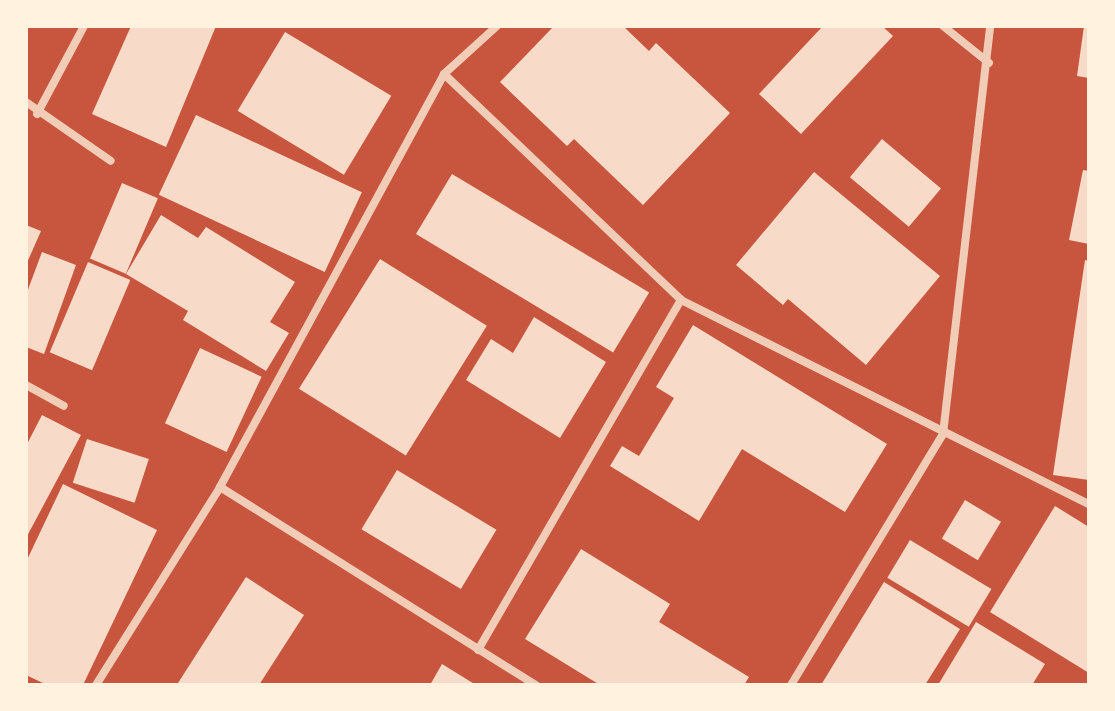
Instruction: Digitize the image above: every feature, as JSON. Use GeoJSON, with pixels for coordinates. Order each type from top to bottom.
{"type":"FeatureCollection","features":[{"type":"Feature","properties":{"kind":"street"},"geometry":{"type":"LineString","coordinates":[[37,114],[84,26]]}},
{"type":"Feature","properties":{"kind":"street"},"geometry":{"type":"LineString","coordinates":[[943,26],[989,63]]}},
{"type":"Feature","properties":{"kind":"street"},"geometry":{"type":"LineString","coordinates":[[791,685],[943,434],[989,63],[990,26]]}},
{"type":"Feature","properties":{"kind":"street"},"geometry":{"type":"LineString","coordinates":[[96,685],[220,487],[444,74],[495,27]]}},
{"type":"Feature","properties":{"kind":"street"},"geometry":{"type":"LineString","coordinates":[[444,74],[681,300],[943,434],[1089,504]]}},
{"type":"Feature","properties":{"kind":"street"},"geometry":{"type":"LineString","coordinates":[[26,102],[37,114],[111,161]]}},
{"type":"Feature","properties":{"kind":"street"},"geometry":{"type":"LineString","coordinates":[[478,650],[681,300]]}},
{"type":"Feature","properties":{"kind":"street"},"geometry":{"type":"LineString","coordinates":[[26,385],[64,406]]}},
{"type":"Feature","properties":{"kind":"street"},"geometry":{"type":"LineString","coordinates":[[220,487],[536,685]]}},
{"type":"Feature","properties":{"kind":"building"},"geometry":{"type":"Polygon","coordinates":[[[131,26],[216,26],[166,147],[92,114],[131,26]]]}},
{"type":"Feature","properties":{"kind":"building"},"geometry":{"type":"Polygon","coordinates":[[[554,26],[623,26],[649,51],[656,43],[730,113],[643,205],[574,139],[567,146],[500,82],[554,26]]]}},
{"type":"Feature","properties":{"kind":"building"},"geometry":{"type":"Polygon","coordinates":[[[823,26],[882,26],[893,36],[801,134],[759,94],[823,26]]]}},
{"type":"Feature","properties":{"kind":"building"},"geometry":{"type":"Polygon","coordinates":[[[1084,26],[1089,26],[1089,78],[1077,76],[1084,26]]]}},
{"type":"Feature","properties":{"kind":"building"},"geometry":{"type":"Polygon","coordinates":[[[285,32],[391,96],[344,175],[238,111],[285,32]]]}},
{"type":"Feature","properties":{"kind":"building"},"geometry":{"type":"Polygon","coordinates":[[[196,115],[362,192],[325,272],[159,195],[196,115]]]}},
{"type":"Feature","properties":{"kind":"building"},"geometry":{"type":"Polygon","coordinates":[[[882,139],[941,188],[909,227],[850,177],[882,139]]]}},
{"type":"Feature","properties":{"kind":"building"},"geometry":{"type":"Polygon","coordinates":[[[1083,170],[1089,171],[1089,244],[1069,240],[1083,170]]]}},
{"type":"Feature","properties":{"kind":"building"},"geometry":{"type":"Polygon","coordinates":[[[814,172],[940,276],[866,365],[788,299],[783,305],[736,265],[814,172]]]}},
{"type":"Feature","properties":{"kind":"building"},"geometry":{"type":"Polygon","coordinates":[[[452,174],[649,292],[613,352],[416,234],[452,174]]]}},
{"type":"Feature","properties":{"kind":"building"},"geometry":{"type":"Polygon","coordinates":[[[122,183],[158,198],[126,274],[90,258],[122,183]]]}},
{"type":"Feature","properties":{"kind":"building"},"geometry":{"type":"Polygon","coordinates":[[[161,215],[198,238],[206,227],[295,282],[270,322],[289,333],[266,371],[183,320],[188,311],[126,274],[161,215]]]}},
{"type":"Feature","properties":{"kind":"building"},"geometry":{"type":"Polygon","coordinates":[[[26,225],[41,231],[26,265],[26,225]]]}},
{"type":"Feature","properties":{"kind":"building"},"geometry":{"type":"Polygon","coordinates":[[[42,252],[76,265],[44,354],[26,347],[26,295],[42,252]]]}},
{"type":"Feature","properties":{"kind":"building"},"geometry":{"type":"Polygon","coordinates":[[[380,259],[487,326],[406,456],[299,389],[380,259]]]}},
{"type":"Feature","properties":{"kind":"building"},"geometry":{"type":"Polygon","coordinates":[[[1085,260],[1089,261],[1089,480],[1053,475],[1085,260]]]}},
{"type":"Feature","properties":{"kind":"building"},"geometry":{"type":"Polygon","coordinates":[[[88,262],[130,280],[92,370],[50,352],[88,262]]]}},
{"type":"Feature","properties":{"kind":"building"},"geometry":{"type":"Polygon","coordinates":[[[534,317],[606,362],[560,438],[466,380],[491,339],[513,353],[534,317]]]}},
{"type":"Feature","properties":{"kind":"building"},"geometry":{"type":"Polygon","coordinates":[[[693,325],[887,444],[845,512],[742,449],[699,521],[610,466],[622,446],[639,456],[674,398],[656,387],[693,325]]]}},
{"type":"Feature","properties":{"kind":"building"},"geometry":{"type":"Polygon","coordinates":[[[200,348],[262,377],[227,452],[165,423],[200,348]]]}},
{"type":"Feature","properties":{"kind":"building"},"geometry":{"type":"Polygon","coordinates":[[[42,415],[81,435],[26,538],[26,446],[42,415]]]}},
{"type":"Feature","properties":{"kind":"building"},"geometry":{"type":"Polygon","coordinates":[[[87,439],[149,459],[135,503],[73,483],[87,439]]]}},
{"type":"Feature","properties":{"kind":"building"},"geometry":{"type":"Polygon","coordinates":[[[397,470],[496,530],[461,589],[361,529],[397,470]]]}},
{"type":"Feature","properties":{"kind":"building"},"geometry":{"type":"Polygon","coordinates":[[[63,484],[157,530],[83,685],[47,685],[26,675],[26,562],[63,484]]]}},
{"type":"Feature","properties":{"kind":"building"},"geometry":{"type":"Polygon","coordinates":[[[965,500],[1001,522],[978,560],[942,539],[965,500]]]}},
{"type":"Feature","properties":{"kind":"building"},"geometry":{"type":"Polygon","coordinates":[[[1055,506],[1089,527],[1089,673],[990,612],[1055,506]]]}},
{"type":"Feature","properties":{"kind":"building"},"geometry":{"type":"Polygon","coordinates":[[[910,540],[991,589],[969,627],[887,578],[910,540]]]}},
{"type":"Feature","properties":{"kind":"building"},"geometry":{"type":"Polygon","coordinates":[[[581,549],[670,604],[659,622],[749,677],[744,685],[600,685],[525,639],[581,549]]]}},
{"type":"Feature","properties":{"kind":"building"},"geometry":{"type":"Polygon","coordinates":[[[246,577],[304,615],[259,685],[181,685],[178,683],[246,577]]]}},
{"type":"Feature","properties":{"kind":"building"},"geometry":{"type":"Polygon","coordinates":[[[884,582],[960,629],[925,685],[821,685],[884,582]]]}},
{"type":"Feature","properties":{"kind":"building"},"geometry":{"type":"Polygon","coordinates":[[[976,622],[1045,664],[1032,685],[938,685],[976,622]]]}},
{"type":"Feature","properties":{"kind":"building"},"geometry":{"type":"Polygon","coordinates":[[[442,664],[476,685],[430,685],[442,664]]]}}]}
